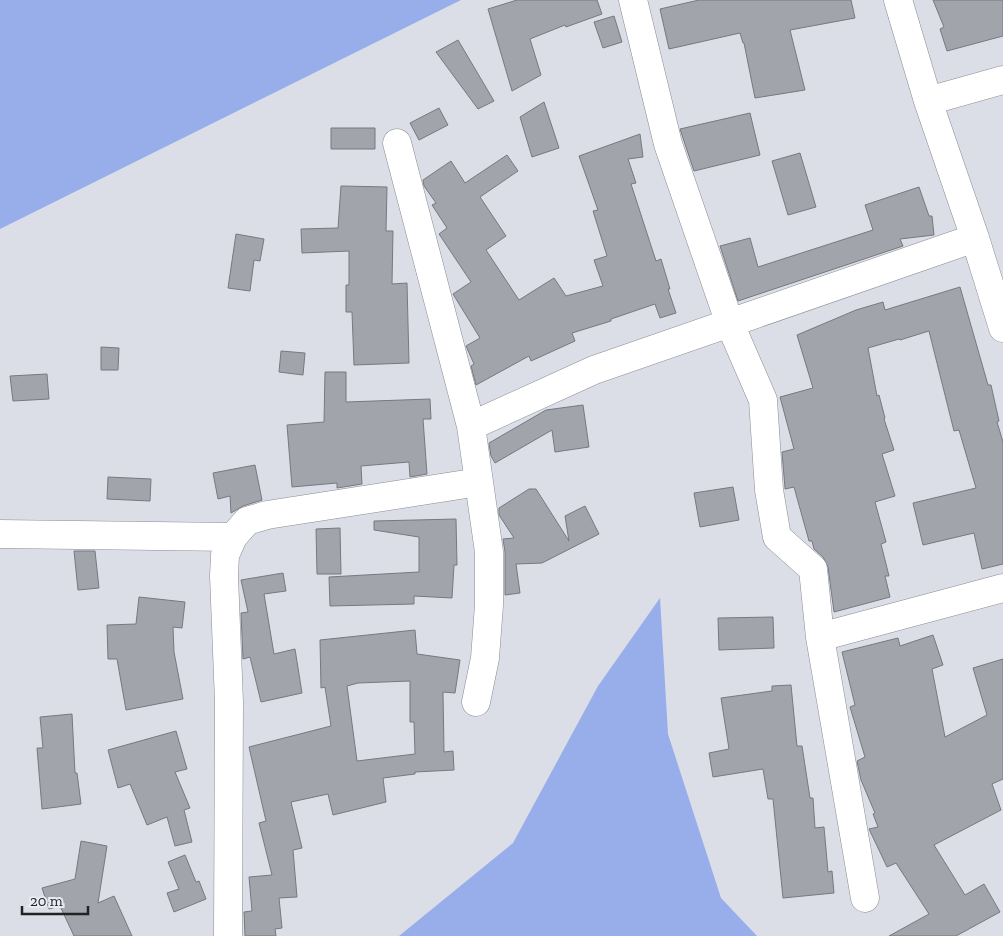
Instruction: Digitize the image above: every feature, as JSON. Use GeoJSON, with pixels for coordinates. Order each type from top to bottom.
{"type":"FeatureCollection","features":[{"type":"Feature","properties":{"kind":"street"},"geometry":{"type":"LineString","coordinates":[[633,0],[668,144],[730,324],[764,400],[769,490],[777,537],[813,569],[820,637],[865,898]]}},
{"type":"Feature","properties":{"kind":"street"},"geometry":{"type":"LineString","coordinates":[[898,0],[928,101],[975,238],[1003,328]]}},
{"type":"Feature","properties":{"kind":"street"},"geometry":{"type":"LineString","coordinates":[[928,101],[1003,80]]}},
{"type":"Feature","properties":{"kind":"street"},"geometry":{"type":"LineString","coordinates":[[397,143],[471,426],[489,552],[489,605],[485,658],[476,702]]}},
{"type":"Feature","properties":{"kind":"street"},"geometry":{"type":"LineString","coordinates":[[471,426],[594,370],[975,238]]}},
{"type":"Feature","properties":{"kind":"street"},"geometry":{"type":"LineString","coordinates":[[228,936],[229,702],[224,576],[225,555],[233,537],[247,521],[267,514],[479,482]]}},
{"type":"Feature","properties":{"kind":"street"},"geometry":{"type":"LineString","coordinates":[[0,534],[233,537]]}},
{"type":"Feature","properties":{"kind":"street"},"geometry":{"type":"LineString","coordinates":[[820,637],[1003,588]]}},
{"type":"Feature","properties":{"kind":"shaded area"},"geometry":{"type":"Polygon","coordinates":[[[0,0],[461,0],[0,229],[0,0]]]}},
{"type":"Feature","properties":{"kind":"shaded area"},"geometry":{"type":"Polygon","coordinates":[[[660,598],[668,734],[721,898],[757,936],[399,936],[513,843],[598,686],[660,598]]]}},
{"type":"Feature","properties":{"kind":"building"},"geometry":{"type":"Polygon","coordinates":[[[517,0],[597,0],[602,14],[566,27],[565,25],[530,39],[541,75],[512,91],[488,9],[517,0]]]}},
{"type":"Feature","properties":{"kind":"building"},"geometry":{"type":"Polygon","coordinates":[[[699,0],[851,0],[855,18],[790,30],[805,90],[755,98],[744,43],[740,33],[669,49],[660,9],[699,0]]]}},
{"type":"Feature","properties":{"kind":"building"},"geometry":{"type":"Polygon","coordinates":[[[933,0],[1003,0],[1003,36],[947,51],[940,29],[944,27],[933,0]]]}},
{"type":"Feature","properties":{"kind":"building"},"geometry":{"type":"Polygon","coordinates":[[[614,16],[622,42],[603,48],[594,22],[614,16]]]}},
{"type":"Feature","properties":{"kind":"building"},"geometry":{"type":"Polygon","coordinates":[[[458,40],[494,101],[478,109],[436,52],[458,40]]]}},
{"type":"Feature","properties":{"kind":"building"},"geometry":{"type":"Polygon","coordinates":[[[544,102],[559,148],[532,157],[520,117],[544,102]]]}},
{"type":"Feature","properties":{"kind":"building"},"geometry":{"type":"Polygon","coordinates":[[[439,108],[448,125],[419,140],[410,123],[439,108]]]}},
{"type":"Feature","properties":{"kind":"building"},"geometry":{"type":"Polygon","coordinates":[[[750,113],[760,155],[694,171],[680,129],[750,113]]]}},
{"type":"Feature","properties":{"kind":"building"},"geometry":{"type":"Polygon","coordinates":[[[331,128],[375,128],[375,149],[331,149],[331,128]]]}},
{"type":"Feature","properties":{"kind":"building"},"geometry":{"type":"Polygon","coordinates":[[[640,134],[643,157],[628,159],[636,183],[631,184],[656,261],[661,259],[676,313],[660,318],[655,304],[611,319],[611,321],[572,333],[575,341],[531,361],[529,356],[476,385],[471,366],[474,364],[466,346],[480,338],[453,294],[471,282],[439,234],[447,228],[432,205],[436,203],[424,186],[423,180],[451,161],[465,183],[507,155],[518,171],[480,197],[506,236],[486,250],[519,300],[554,278],[566,296],[603,286],[594,260],[607,256],[593,211],[598,210],[579,156],[640,134]]]}},
{"type":"Feature","properties":{"kind":"building"},"geometry":{"type":"Polygon","coordinates":[[[800,153],[816,207],[788,215],[772,161],[800,153]]]}},
{"type":"Feature","properties":{"kind":"building"},"geometry":{"type":"Polygon","coordinates":[[[341,186],[387,187],[386,231],[393,231],[392,284],[407,283],[409,363],[354,365],[352,312],[346,312],[346,285],[349,285],[349,251],[302,253],[301,229],[338,228],[341,186]]]}},
{"type":"Feature","properties":{"kind":"building"},"geometry":{"type":"Polygon","coordinates":[[[919,187],[929,216],[932,216],[934,235],[900,239],[903,246],[738,301],[720,246],[750,238],[758,267],[873,230],[865,205],[919,187]]]}},
{"type":"Feature","properties":{"kind":"building"},"geometry":{"type":"Polygon","coordinates":[[[236,234],[264,239],[260,261],[254,260],[250,291],[228,288],[236,234]]]}},
{"type":"Feature","properties":{"kind":"building"},"geometry":{"type":"Polygon","coordinates":[[[960,287],[988,385],[991,385],[999,421],[997,422],[1003,442],[1003,564],[982,569],[974,533],[923,545],[913,503],[976,488],[959,430],[954,431],[929,331],[899,339],[868,348],[877,396],[879,395],[894,450],[882,454],[895,496],[875,502],[886,542],[881,544],[889,576],[885,576],[890,597],[834,612],[828,567],[823,557],[814,549],[812,541],[809,541],[794,487],[785,489],[782,452],[794,449],[780,397],[813,388],[797,335],[856,310],[883,302],[885,310],[960,287]]]}},
{"type":"Feature","properties":{"kind":"building"},"geometry":{"type":"Polygon","coordinates":[[[101,347],[119,348],[118,370],[101,370],[101,347]]]}},
{"type":"Feature","properties":{"kind":"building"},"geometry":{"type":"Polygon","coordinates":[[[281,351],[305,353],[303,375],[279,372],[281,351]]]}},
{"type":"Feature","properties":{"kind":"building"},"geometry":{"type":"Polygon","coordinates":[[[325,372],[346,372],[346,402],[430,399],[431,419],[423,419],[427,474],[410,477],[409,462],[361,466],[362,484],[337,488],[337,483],[292,487],[287,425],[324,422],[325,372]]]}},
{"type":"Feature","properties":{"kind":"building"},"geometry":{"type":"Polygon","coordinates":[[[47,374],[49,399],[13,401],[10,376],[47,374]]]}},
{"type":"Feature","properties":{"kind":"building"},"geometry":{"type":"Polygon","coordinates":[[[583,405],[589,447],[555,452],[552,430],[495,463],[491,456],[489,443],[546,410],[583,405]]]}},
{"type":"Feature","properties":{"kind":"building"},"geometry":{"type":"Polygon","coordinates":[[[255,465],[262,500],[243,506],[231,513],[230,496],[218,499],[213,473],[255,465]]]}},
{"type":"Feature","properties":{"kind":"building"},"geometry":{"type":"Polygon","coordinates":[[[108,477],[151,479],[150,501],[107,499],[108,477]]]}},
{"type":"Feature","properties":{"kind":"building"},"geometry":{"type":"Polygon","coordinates":[[[733,487],[739,520],[700,527],[694,493],[733,487]]]}},
{"type":"Feature","properties":{"kind":"building"},"geometry":{"type":"Polygon","coordinates":[[[529,489],[536,489],[569,541],[565,516],[585,506],[599,534],[542,563],[516,564],[520,593],[505,595],[505,552],[503,539],[514,538],[499,515],[499,508],[529,489]]]}},
{"type":"Feature","properties":{"kind":"building"},"geometry":{"type":"Polygon","coordinates":[[[456,519],[457,565],[454,565],[452,598],[414,596],[414,604],[330,606],[329,577],[419,572],[419,537],[374,530],[374,521],[456,519]]]}},
{"type":"Feature","properties":{"kind":"building"},"geometry":{"type":"Polygon","coordinates":[[[340,528],[341,574],[317,574],[316,529],[340,528]]]}},
{"type":"Feature","properties":{"kind":"building"},"geometry":{"type":"Polygon","coordinates":[[[74,551],[95,551],[99,588],[78,590],[74,551]]]}},
{"type":"Feature","properties":{"kind":"building"},"geometry":{"type":"Polygon","coordinates":[[[283,573],[286,591],[264,594],[274,654],[295,649],[302,693],[261,702],[250,657],[243,659],[241,613],[248,612],[241,580],[283,573]]]}},
{"type":"Feature","properties":{"kind":"building"},"geometry":{"type":"Polygon","coordinates":[[[139,597],[185,602],[182,628],[173,627],[174,652],[183,699],[126,710],[117,659],[108,659],[107,625],[136,624],[139,597]]]}},
{"type":"Feature","properties":{"kind":"building"},"geometry":{"type":"Polygon","coordinates":[[[773,617],[774,648],[719,650],[718,618],[773,617]]]}},
{"type":"Feature","properties":{"kind":"building"},"geometry":{"type":"Polygon","coordinates":[[[415,630],[417,654],[460,660],[455,693],[443,692],[444,752],[453,751],[454,770],[415,772],[415,774],[383,778],[386,802],[333,815],[328,794],[291,802],[302,848],[293,850],[297,897],[279,898],[282,928],[275,929],[276,936],[245,936],[244,912],[252,911],[249,877],[272,875],[259,823],[266,821],[249,747],[331,726],[325,687],[321,688],[320,640],[415,630]],[[410,681],[358,683],[347,686],[357,761],[415,754],[414,722],[410,722],[410,681]]]}},
{"type":"Feature","properties":{"kind":"building"},"geometry":{"type":"Polygon","coordinates":[[[933,635],[943,665],[932,669],[945,737],[987,715],[973,668],[1003,659],[1003,779],[992,784],[1001,810],[934,845],[965,895],[984,884],[1000,912],[956,936],[889,936],[929,914],[896,863],[887,867],[869,829],[878,827],[873,814],[875,813],[861,780],[857,761],[865,757],[850,707],[855,705],[842,652],[898,638],[900,646],[933,635]]]}},
{"type":"Feature","properties":{"kind":"building"},"geometry":{"type":"Polygon","coordinates":[[[791,685],[797,746],[802,746],[810,798],[813,798],[815,828],[824,827],[828,872],[832,871],[834,893],[783,898],[773,799],[768,799],[763,769],[713,777],[709,753],[729,749],[721,698],[772,691],[772,686],[791,685]]]}},
{"type":"Feature","properties":{"kind":"building"},"geometry":{"type":"Polygon","coordinates":[[[72,714],[75,773],[77,773],[81,804],[42,809],[37,748],[43,748],[40,717],[72,714]]]}},
{"type":"Feature","properties":{"kind":"building"},"geometry":{"type":"Polygon","coordinates":[[[176,731],[187,769],[175,772],[190,808],[184,810],[192,842],[175,846],[167,817],[147,825],[130,784],[118,788],[108,750],[176,731]]]}},
{"type":"Feature","properties":{"kind":"building"},"geometry":{"type":"Polygon","coordinates":[[[81,841],[107,846],[98,903],[114,896],[132,936],[74,936],[60,906],[49,909],[42,888],[75,879],[81,841]]]}},
{"type":"Feature","properties":{"kind":"building"},"geometry":{"type":"Polygon","coordinates":[[[185,855],[196,882],[199,881],[206,899],[174,912],[167,893],[179,889],[168,862],[185,855]]]}}]}
